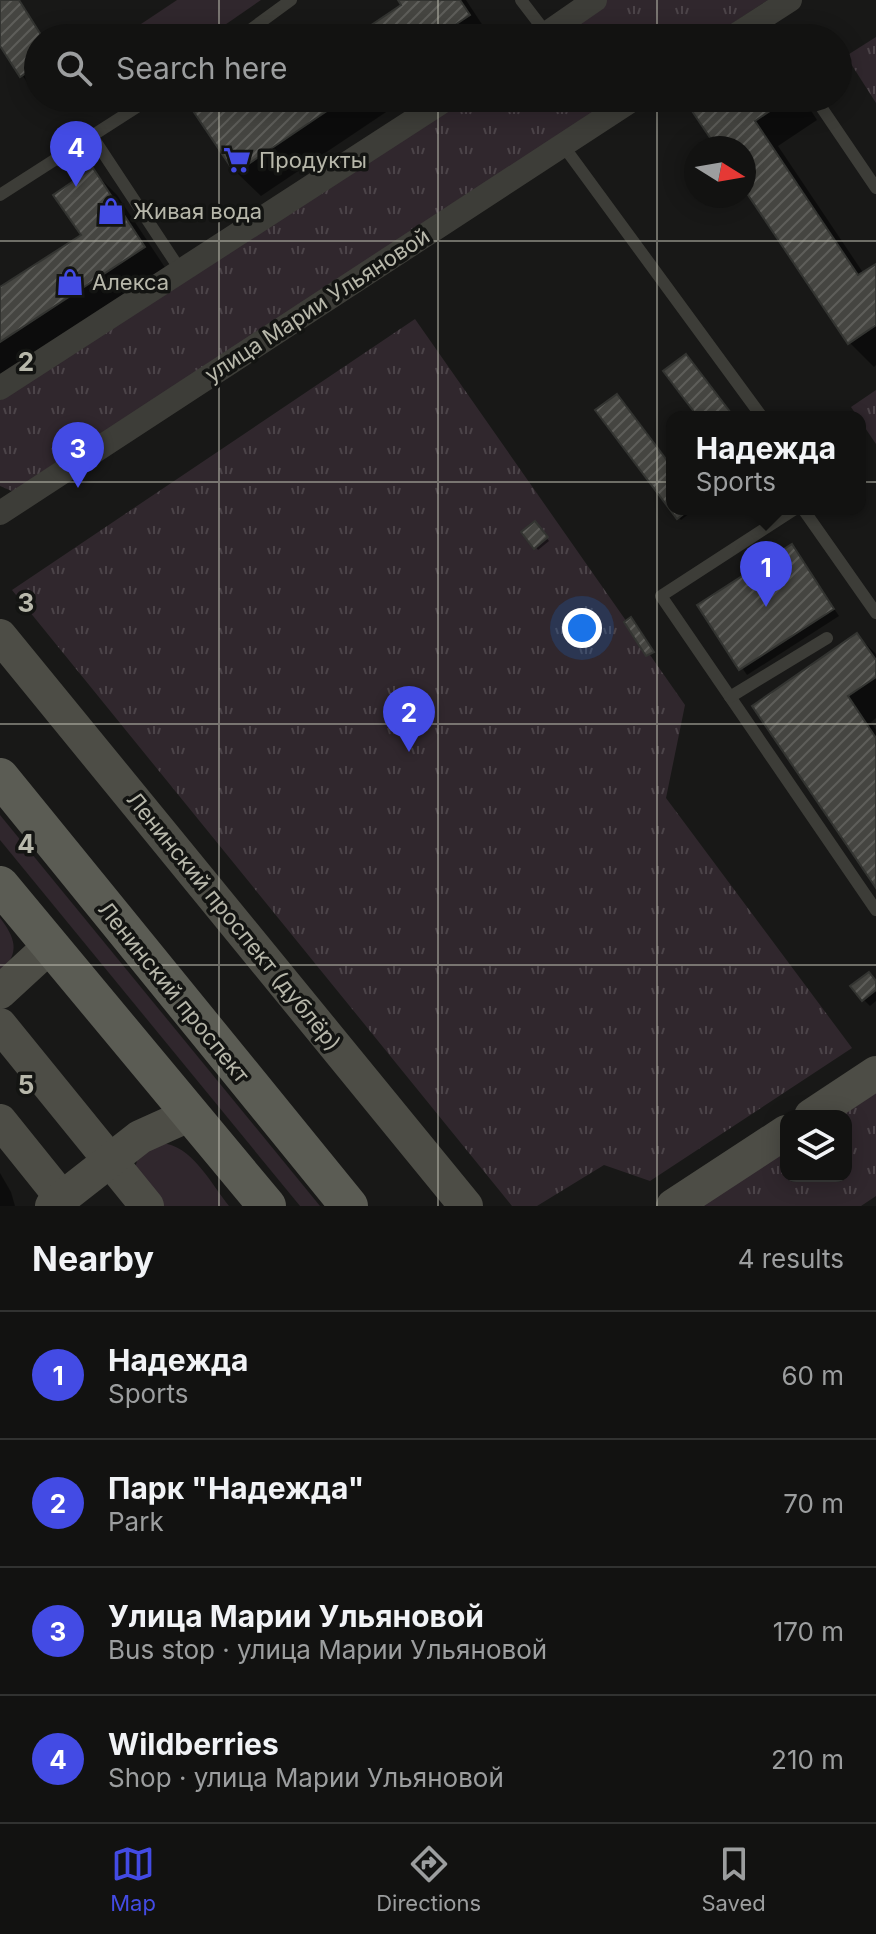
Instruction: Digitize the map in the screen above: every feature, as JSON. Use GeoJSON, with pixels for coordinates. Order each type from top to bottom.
{"type":"FeatureCollection","features":[{"type":"Feature","properties":{"kind":"main road","name":"Ленинский проспект"},"geometry":{"type":"LineString","coordinates":[[0,777],[349,1206]]}},
{"type":"Feature","properties":{"kind":"main road"},"geometry":{"type":"LineString","coordinates":[[0,885],[267,1206]]}},
{"type":"Feature","properties":{"kind":"street"},"geometry":{"type":"LineString","coordinates":[[560,24],[595,0]]}},
{"type":"Feature","properties":{"kind":"street"},"geometry":{"type":"LineString","coordinates":[[771,24],[790,0]]}},
{"type":"Feature","properties":{"kind":"street"},"geometry":{"type":"LineString","coordinates":[[0,388],[426,112]]}},
{"type":"Feature","properties":{"kind":"street","name":"улица Марии Ульяновой"},"geometry":{"type":"LineString","coordinates":[[0,513],[613,112]]}},
{"type":"Feature","properties":{"kind":"street","name":"Ленинский проспект (дублёр)"},"geometry":{"type":"LineString","coordinates":[[0,636],[466,1206]]}},
{"type":"Feature","properties":{"kind":"street"},"geometry":{"type":"LineString","coordinates":[[0,992],[50,946]]}},
{"type":"Feature","properties":{"kind":"street"},"geometry":{"type":"LineString","coordinates":[[0,1025],[147,1206]]}},
{"type":"Feature","properties":{"kind":"street"},"geometry":{"type":"LineString","coordinates":[[820,1110],[876,1073]]}},
{"type":"Feature","properties":{"kind":"street"},"geometry":{"type":"LineString","coordinates":[[0,1121],[57,1202],[140,1137],[191,1114]]}},
{"type":"Feature","properties":{"kind":"street"},"geometry":{"type":"LineString","coordinates":[[673,1206],[780,1136]]}},
{"type":"Feature","properties":{"kind":"lane"},"geometry":{"type":"LineString","coordinates":[[258,24],[291,0]]}},
{"type":"Feature","properties":{"kind":"lane"},"geometry":{"type":"LineString","coordinates":[[521,0],[536,24]]}},
{"type":"Feature","properties":{"kind":"lane"},"geometry":{"type":"LineString","coordinates":[[0,195],[129,112]]}},
{"type":"Feature","properties":{"kind":"lane"},"geometry":{"type":"LineString","coordinates":[[824,112],[876,188]]}},
{"type":"Feature","properties":{"kind":"lane"},"geometry":{"type":"LineString","coordinates":[[92,136],[181,271]]}},
{"type":"Feature","properties":{"kind":"lane"},"geometry":{"type":"LineString","coordinates":[[562,144],[758,411]]}},
{"type":"Feature","properties":{"kind":"lane"},"geometry":{"type":"LineString","coordinates":[[786,515],[661,596],[876,910]]}},
{"type":"Feature","properties":{"kind":"lane"},"geometry":{"type":"LineString","coordinates":[[807,515],[876,613]]}},
{"type":"Feature","properties":{"kind":"lane"},"geometry":{"type":"LineString","coordinates":[[730,697],[827,638]]}},
{"type":"Feature","properties":{"kind":"green space"},"geometry":{"type":"Polygon","coordinates":[[[177,0],[261,0],[226,24],[141,24],[177,0]]]}},
{"type":"Feature","properties":{"kind":"green space"},"geometry":{"type":"Polygon","coordinates":[[[598,0],[768,0],[731,24],[561,24],[598,0]]]}},
{"type":"Feature","properties":{"kind":"green space"},"geometry":{"type":"Polygon","coordinates":[[[876,37],[876,103],[852,65],[852,52],[876,37]]]}},
{"type":"Feature","properties":{"kind":"green space"},"geometry":{"type":"Polygon","coordinates":[[[429,112],[599,112],[21,495],[0,486],[0,396],[429,112]]]}},
{"type":"Feature","properties":{"kind":"green space"},"geometry":{"type":"Polygon","coordinates":[[[415,319],[685,705],[666,798],[852,1048],[650,1181],[604,1165],[537,1206],[512,1206],[12,590],[415,319]]]}},
{"type":"Feature","properties":{"kind":"green space"},"geometry":{"type":"Polygon","coordinates":[[[876,390],[876,444],[866,429],[866,411],[854,411],[851,407],[876,390]]]}},
{"type":"Feature","properties":{"kind":"green space"},"geometry":{"type":"Polygon","coordinates":[[[0,815],[320,1206],[300,1206],[0,840],[0,815]]]}},
{"type":"Feature","properties":{"kind":"green space"},"geometry":{"type":"Polygon","coordinates":[[[0,918],[14,945],[11,958],[0,971],[0,918]]]}},
{"type":"Feature","properties":{"kind":"green space"},"geometry":{"type":"Polygon","coordinates":[[[876,1084],[876,1196],[861,1206],[691,1206],[780,1147],[780,1182],[852,1182],[852,1110],[836,1110],[876,1084]]]}},
{"type":"Feature","properties":{"kind":"green space"},"geometry":{"type":"Polygon","coordinates":[[[161,1143],[182,1150],[191,1158],[229,1206],[159,1206],[135,1169],[144,1152],[161,1143]]]}},
{"type":"Feature","properties":{"kind":"building"},"geometry":{"type":"Polygon","coordinates":[[[0,0],[19,0],[34,24],[24,24],[24,74],[20,77],[0,46],[0,0]]]}},
{"type":"Feature","properties":{"kind":"building"},"geometry":{"type":"Polygon","coordinates":[[[398,0],[460,0],[470,15],[456,24],[373,24],[401,5],[398,0]]]}},
{"type":"Feature","properties":{"kind":"building"},"geometry":{"type":"Polygon","coordinates":[[[194,112],[325,112],[235,173],[194,112]]]}},
{"type":"Feature","properties":{"kind":"building"},"geometry":{"type":"Polygon","coordinates":[[[693,112],[768,112],[755,121],[858,275],[876,264],[876,325],[848,344],[756,207],[756,136],[709,136],[693,112]]]}},
{"type":"Feature","properties":{"kind":"building"},"geometry":{"type":"Polygon","coordinates":[[[93,168],[145,247],[0,342],[0,287],[81,235],[53,195],[93,168]]]}},
{"type":"Feature","properties":{"kind":"building"},"geometry":{"type":"Polygon","coordinates":[[[686,354],[729,411],[693,411],[663,371],[686,354]]]}},
{"type":"Feature","properties":{"kind":"building"},"geometry":{"type":"Polygon","coordinates":[[[617,394],[666,459],[666,504],[595,410],[617,394]]]}},
{"type":"Feature","properties":{"kind":"building"},"geometry":{"type":"Polygon","coordinates":[[[535,521],[548,537],[534,549],[521,532],[535,521]]]}},
{"type":"Feature","properties":{"kind":"building"},"geometry":{"type":"Polygon","coordinates":[[[792,544],[834,609],[739,670],[697,605],[792,544]]]}},
{"type":"Feature","properties":{"kind":"building"},"geometry":{"type":"Polygon","coordinates":[[[631,617],[654,652],[646,656],[624,622],[631,617]]]}},
{"type":"Feature","properties":{"kind":"building"},"geometry":{"type":"Polygon","coordinates":[[[857,633],[876,660],[876,677],[848,696],[876,738],[876,888],[752,706],[857,633]]]}},
{"type":"Feature","properties":{"kind":"building"},"geometry":{"type":"Polygon","coordinates":[[[869,972],[876,981],[876,990],[862,1001],[850,986],[869,972]]]}},
{"type":"Feature","properties":{"kind":"place","name":"Продукты"},"geometry":{"type":"Point","coordinates":[237,160]}},
{"type":"Feature","properties":{"kind":"place","name":"Wildberries"},"geometry":{"type":"Point","coordinates":[76,187]}},
{"type":"Feature","properties":{"kind":"place","name":"Живая вода"},"geometry":{"type":"Point","coordinates":[111,211]}},
{"type":"Feature","properties":{"kind":"place","name":"Алекса"},"geometry":{"type":"Point","coordinates":[70,282]}},
{"type":"Feature","properties":{"kind":"place","name":"Улица Марии Ульяновой"},"geometry":{"type":"Point","coordinates":[78,488]}},
{"type":"Feature","properties":{"kind":"place","name":"Надежда"},"geometry":{"type":"Point","coordinates":[766,607]}},
{"type":"Feature","properties":{"kind":"place","name":"Парк \"Надежда\""},"geometry":{"type":"Point","coordinates":[409,752]}}]}
